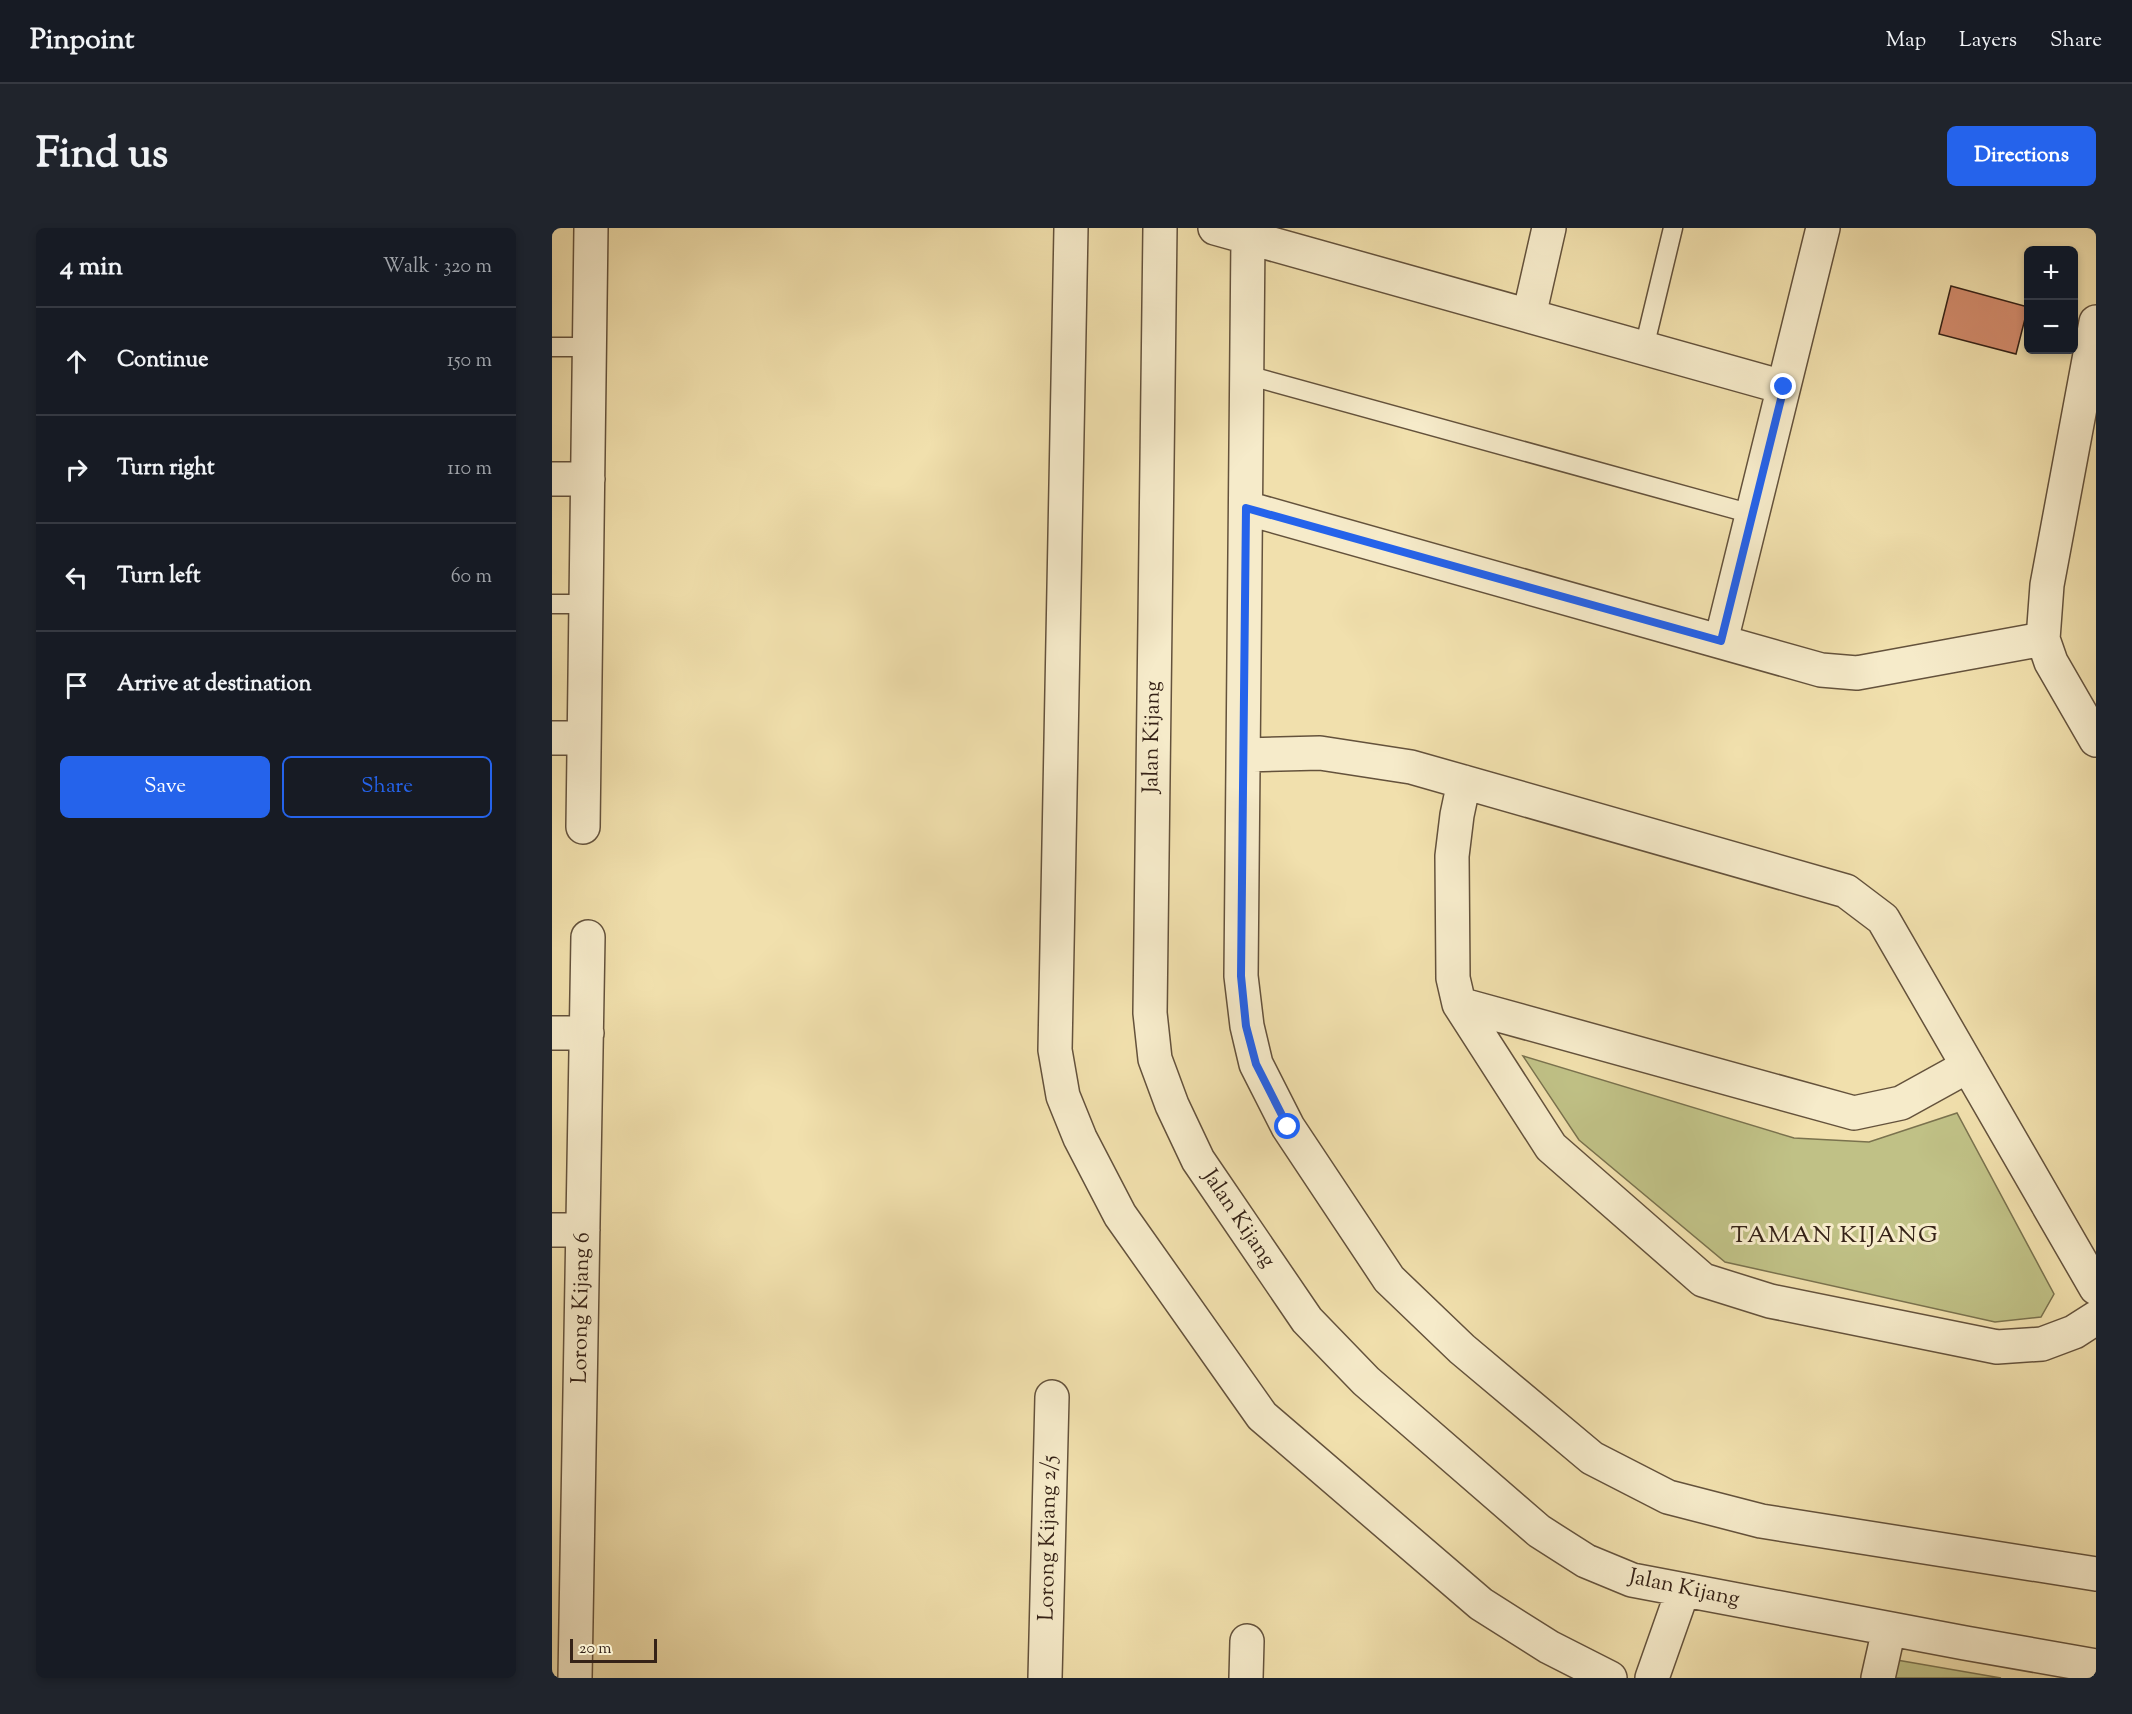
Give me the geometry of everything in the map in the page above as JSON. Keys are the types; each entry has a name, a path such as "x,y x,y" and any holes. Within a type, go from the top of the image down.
{"street":[{"path":"583,827 591,228"},
{"path":"1071,228 1055,1050 1063,1096 1080,1138 1120,1215 1262,1416 1481,1604 1549,1647 1610,1678"},
{"name":"Jalan Kijang","path":"1160,228 1150,1013 1155,1059 1172,1105 1198,1160 1307,1320 1366,1381 1539,1531 1586,1562 1632,1580 2096,1666"},
{"path":"1215,228 1784,387"},
{"path":"1529,316 1549,228"},
{"path":"1721,641 1823,228"},
{"path":"1248,237 1241,976 1246,1026 1256,1064 1288,1127 1389,1279 1462,1349 1592,1458 1668,1497 1761,1521 2096,1574"},
{"path":"2095,338 2048,585 2043,639 2051,662 2096,740"},
{"path":"552,479 588,479"},
{"path":"1246,508 1821,670 1857,673 2043,639"},
{"path":"552,738 584,738"},
{"path":"1244,755 1320,753 1410,767 1846,891 1883,919 2096,1288"},
{"path":"1464,782 1456,815 1452,856 1453,978 1459,1004 1551,1146 1703,1280 1770,1301 1997,1347 2043,1344 2074,1332 2096,1318"},
{"name":"Lorong Kijang 6","path":"575,1678 564,1638 568,1230 587,1033 588,937"},
{"path":"1459,1004 1854,1113 1901,1103 1968,1066"},
{"path":"552,1033 587,1033"},
{"name":"Lorong Kijang 2/5","path":"1045,1678 1052,1398"},
{"path":"1656,1677 1683,1590"},
{"path":"1878,1678 1889,1629"},
{"path":"1246,1678 1247,1641"}],"lane":[{"path":"1644,348 1673,228"},
{"path":"552,347 590,347"},
{"path":"1247,375 1752,514"},
{"path":"552,604 586,604"}],"green space":[{"path":"1523,1056 1794,1138 1869,1142 1957,1113 2054,1294 2041,1317 1995,1322 1725,1262 1579,1140"},
{"path":"1891,1659 2001,1678 1888,1678"}],"building":[{"path":"1951,286 2024,306 2024,323 2016,354 1939,334"}],"district":[{"name":"TAMAN KIJANG","path":"1835,1236"}],"route":[{"path":"1288,1127 1256,1064 1246,1026 1241,976 1246,508 1721,641 1784,387"}]}
